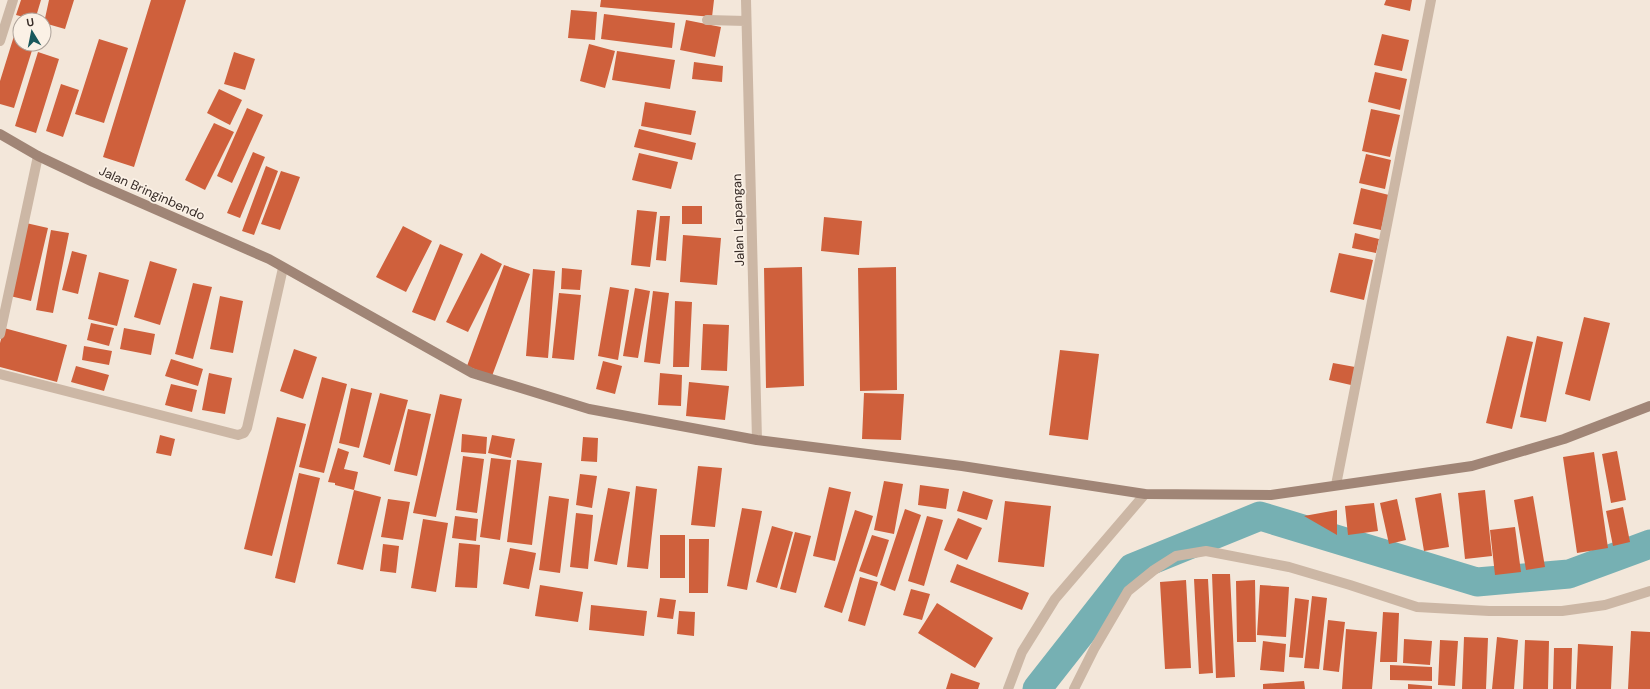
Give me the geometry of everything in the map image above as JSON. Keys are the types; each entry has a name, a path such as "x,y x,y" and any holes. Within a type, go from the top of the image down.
{"street":[{"path":"0,42 13,0"},
{"name":"Jalan Lapangan","path":"746,0 757,440"},
{"path":"1336,485 1432,0"},
{"path":"707,20 746,21"},
{"name":"Jalan Bringinbendo","path":"0,134 38,156 93,182 270,259 320,289 472,373 589,409 757,440 962,466 1145,494 1271,495 1472,466 1564,439 1650,406"},
{"path":"0,334 38,156"},
{"path":"0,374 238,435 244,434 247,428 283,268"},
{"path":"1008,689 1022,652 1054,599 1145,494"},
{"path":"1074,689 1094,649 1128,590 1154,570 1176,556 1206,551 1289,567 1417,607 1489,611 1562,612 1604,605 1650,591"}],"building":[{"path":"21,0 41,0 37,12 17,12"},
{"path":"49,0 74,0 65,29 52,25 52,12 46,12"},
{"path":"151,0 186,0 134,167 103,157"},
{"path":"601,0 714,0 712,17 600,7"},
{"path":"1386,0 1412,0 1410,11 1384,5"},
{"path":"571,10 597,12 595,40 568,38"},
{"path":"604,14 675,23 672,48 601,39"},
{"path":"686,20 721,27 715,57 680,50"},
{"path":"1382,34 1409,40 1402,71 1374,65"},
{"path":"99,39 128,48 104,123 75,114"},
{"path":"12,42 12,52 32,52 14,108 0,104 0,81"},
{"path":"589,44 615,51 605,88 580,81"},
{"path":"617,51 675,60 670,89 612,80"},
{"path":"38,52 59,59 36,133 15,126"},
{"path":"234,52 255,59 245,90 224,84"},
{"path":"694,62 723,66 722,82 692,79"},
{"path":"1375,72 1407,79 1400,110 1368,102"},
{"path":"61,84 79,90 63,137 46,131"},
{"path":"219,89 242,100 230,125 207,113"},
{"path":"645,102 696,111 691,135 641,126"},
{"path":"247,108 263,115 232,183 217,176"},
{"path":"1371,109 1400,115 1390,157 1362,151"},
{"path":"214,123 234,132 205,190 185,180"},
{"path":"639,129 696,143 692,160 634,147"},
{"path":"253,152 265,157 240,218 227,213"},
{"path":"639,153 678,162 671,189 632,180"},
{"path":"1366,154 1391,160 1385,189 1359,183"},
{"path":"266,166 278,171 254,235 242,231"},
{"path":"281,171 300,177 280,230 261,224"},
{"path":"1361,188 1389,195 1381,230 1353,224"},
{"path":"682,206 702,206 702,224 682,224"},
{"path":"637,210 657,212 650,267 631,265"},
{"path":"660,216 670,216 666,261 656,260"},
{"path":"824,217 862,221 859,255 821,251"},
{"path":"26,223 48,228 31,301 10,296"},
{"path":"403,226 432,241 406,292 376,277"},
{"path":"51,230 69,233 53,313 36,310"},
{"path":"1355,233 1379,239 1376,253 1352,248"},
{"path":"683,235 721,238 717,285 680,282"},
{"path":"440,244 463,254 435,321 412,312"},
{"path":"72,251 87,255 78,294 62,290"},
{"path":"481,253 502,264 468,332 446,322"},
{"path":"1339,253 1373,260 1364,300 1330,292"},
{"path":"150,261 177,269 160,325 134,317"},
{"path":"504,265 530,274 492,376 467,366"},
{"path":"802,267 804,386 766,388 764,268"},
{"path":"896,267 897,390 860,391 858,268"},
{"path":"562,268 582,270 580,290 561,289"},
{"path":"533,269 555,271 548,358 526,356"},
{"path":"99,272 129,280 117,326 88,319"},
{"path":"193,283 212,287 193,359 175,354"},
{"path":"610,287 629,290 618,360 598,356"},
{"path":"635,288 650,291 638,358 623,356"},
{"path":"653,291 669,293 660,364 644,362"},
{"path":"559,293 581,295 574,360 552,358"},
{"path":"220,296 243,301 233,353 210,349"},
{"path":"675,301 692,302 689,367 673,367"},
{"path":"1584,317 1610,323 1590,401 1565,394"},
{"path":"91,323 114,328 109,346 87,340"},
{"path":"703,324 729,325 727,371 701,370"},
{"path":"4,328 67,345 57,382 0,367 0,343"},
{"path":"124,328 155,334 151,355 120,349"},
{"path":"1507,336 1533,342 1512,429 1486,423"},
{"path":"1537,336 1563,342 1546,422 1520,417"},
{"path":"84,346 112,351 109,365 82,360"},
{"path":"294,349 317,357 303,399 280,391"},
{"path":"1060,350 1099,354 1088,440 1049,435"},
{"path":"171,359 203,369 198,386 165,376"},
{"path":"603,361 622,366 615,394 596,389"},
{"path":"1333,363 1355,367 1351,385 1329,380"},
{"path":"76,366 109,375 104,391 71,382"},
{"path":"209,373 232,378 225,414 202,410"},
{"path":"660,373 682,375 681,406 658,405"},
{"path":"322,377 347,384 324,473 299,467"},
{"path":"689,382 729,386 725,420 686,416"},
{"path":"171,384 197,390 192,412 165,405"},
{"path":"351,388 372,393 359,448 339,443"},
{"path":"380,393 408,400 390,465 363,457"},
{"path":"864,393 904,394 901,440 862,439"},
{"path":"440,394 462,399 436,517 413,513"},
{"path":"408,409 431,414 417,476 394,471"},
{"path":"277,417 306,424 272,556 244,549"},
{"path":"462,434 487,437 486,454 461,452"},
{"path":"160,435 175,439 171,456 156,453"},
{"path":"492,435 515,439 511,458 488,453"},
{"path":"583,437 598,438 597,462 581,461"},
{"path":"338,448 349,452 344,469 358,472 354,490 328,482"},
{"path":"1617,451 1626,500 1611,503 1602,454"},
{"path":"1594,452 1608,548 1577,553 1563,457"},
{"path":"463,456 484,459 477,513 456,510"},
{"path":"491,458 511,460 500,540 480,537"},
{"path":"517,460 542,463 532,545 507,542"},
{"path":"698,466 722,468 715,527 691,525"},
{"path":"299,473 320,478 295,583 275,578"},
{"path":"580,474 597,476 592,508 576,505"},
{"path":"884,481 903,484 894,534 874,530"},
{"path":"920,485 949,489 946,509 918,505"},
{"path":"636,486 657,489 648,569 627,567"},
{"path":"829,487 851,492 835,561 813,556"},
{"path":"608,488 630,492 617,565 594,561"},
{"path":"354,490 381,497 363,570 337,564"},
{"path":"1485,490 1492,556 1465,559 1458,493"},
{"path":"963,491 993,500 987,520 957,511"},
{"path":"1441,493 1449,547 1424,551 1415,498"},
{"path":"549,496 569,499 560,573 539,570"},
{"path":"1533,496 1545,567 1526,570 1514,500"},
{"path":"388,499 410,502 403,540 381,537"},
{"path":"1397,499 1406,540 1389,544 1380,503"},
{"path":"1005,501 1051,506 1044,567 998,562"},
{"path":"1374,503 1378,531 1348,535 1345,506"},
{"path":"1623,507 1630,542 1613,546 1606,511"},
{"path":"742,508 762,511 747,590 727,586"},
{"path":"905,509 921,515 895,591 880,585"},
{"path":"855,510 873,516 842,613 824,607"},
{"path":"1337,510 1337,535 1304,516"},
{"path":"576,513 593,515 588,569 570,567"},
{"path":"455,516 478,519 476,541 452,538"},
{"path":"927,516 943,520 924,586 908,581"},
{"path":"958,518 982,528 967,560 944,550"},
{"path":"423,519 448,523 436,592 411,588"},
{"path":"772,526 793,532 777,588 756,582"},
{"path":"1515,527 1521,572 1495,575 1490,530"},
{"path":"795,532 811,536 796,593 780,589"},
{"path":"660,535 685,535 685,578 660,578"},
{"path":"872,535 889,540 877,577 859,571"},
{"path":"689,539 709,539 708,593 689,593"},
{"path":"459,543 480,545 477,588 455,587"},
{"path":"383,544 399,546 396,573 380,571"},
{"path":"510,548 536,553 529,589 503,584"},
{"path":"957,564 1029,593 1022,610 950,582"},
{"path":"1212,574 1230,574 1235,677 1216,678"},
{"path":"860,577 878,582 865,626 848,621"},
{"path":"1194,579 1208,579 1213,673 1199,674"},
{"path":"1186,580 1191,668 1165,669 1160,582"},
{"path":"1255,580 1256,642 1237,642 1236,581"},
{"path":"540,585 583,592 578,622 535,616"},
{"path":"1260,585 1289,587 1286,637 1257,635"},
{"path":"911,589 930,594 922,620 903,615"},
{"path":"1312,596 1327,598 1319,669 1304,668"},
{"path":"660,598 676,600 673,619 657,617"},
{"path":"1295,598 1309,600 1303,658 1289,657"},
{"path":"937,603 993,638 975,668 918,633"},
{"path":"591,605 647,611 644,636 589,630"},
{"path":"679,611 695,612 694,636 677,634"},
{"path":"1383,612 1399,613 1397,662 1380,662"},
{"path":"1328,620 1345,622 1339,672 1323,670"},
{"path":"1346,629 1377,632 1372,689 1342,689"},
{"path":"1631,631 1650,632 1650,689 1628,689"},
{"path":"1464,637 1488,638 1486,689 1462,689"},
{"path":"1497,637 1518,640 1514,689 1492,689"},
{"path":"1404,639 1432,641 1430,665 1403,663"},
{"path":"1440,640 1458,641 1455,686 1438,685"},
{"path":"1525,640 1549,641 1548,689 1523,689"},
{"path":"1263,641 1286,644 1284,672 1260,670"},
{"path":"1578,644 1613,646 1611,689 1576,689"},
{"path":"1554,648 1572,648 1571,689 1553,689"},
{"path":"1390,665 1432,667 1432,681 1390,680"},
{"path":"951,673 980,683 978,689 946,689"},
{"path":"1304,681 1305,689 1263,689 1263,684"},
{"path":"1408,684 1432,686 1432,689 1408,689"}],"waterway":[{"path":"1037,689 1132,568 1260,516 1477,582 1569,574 1650,544"}]}
